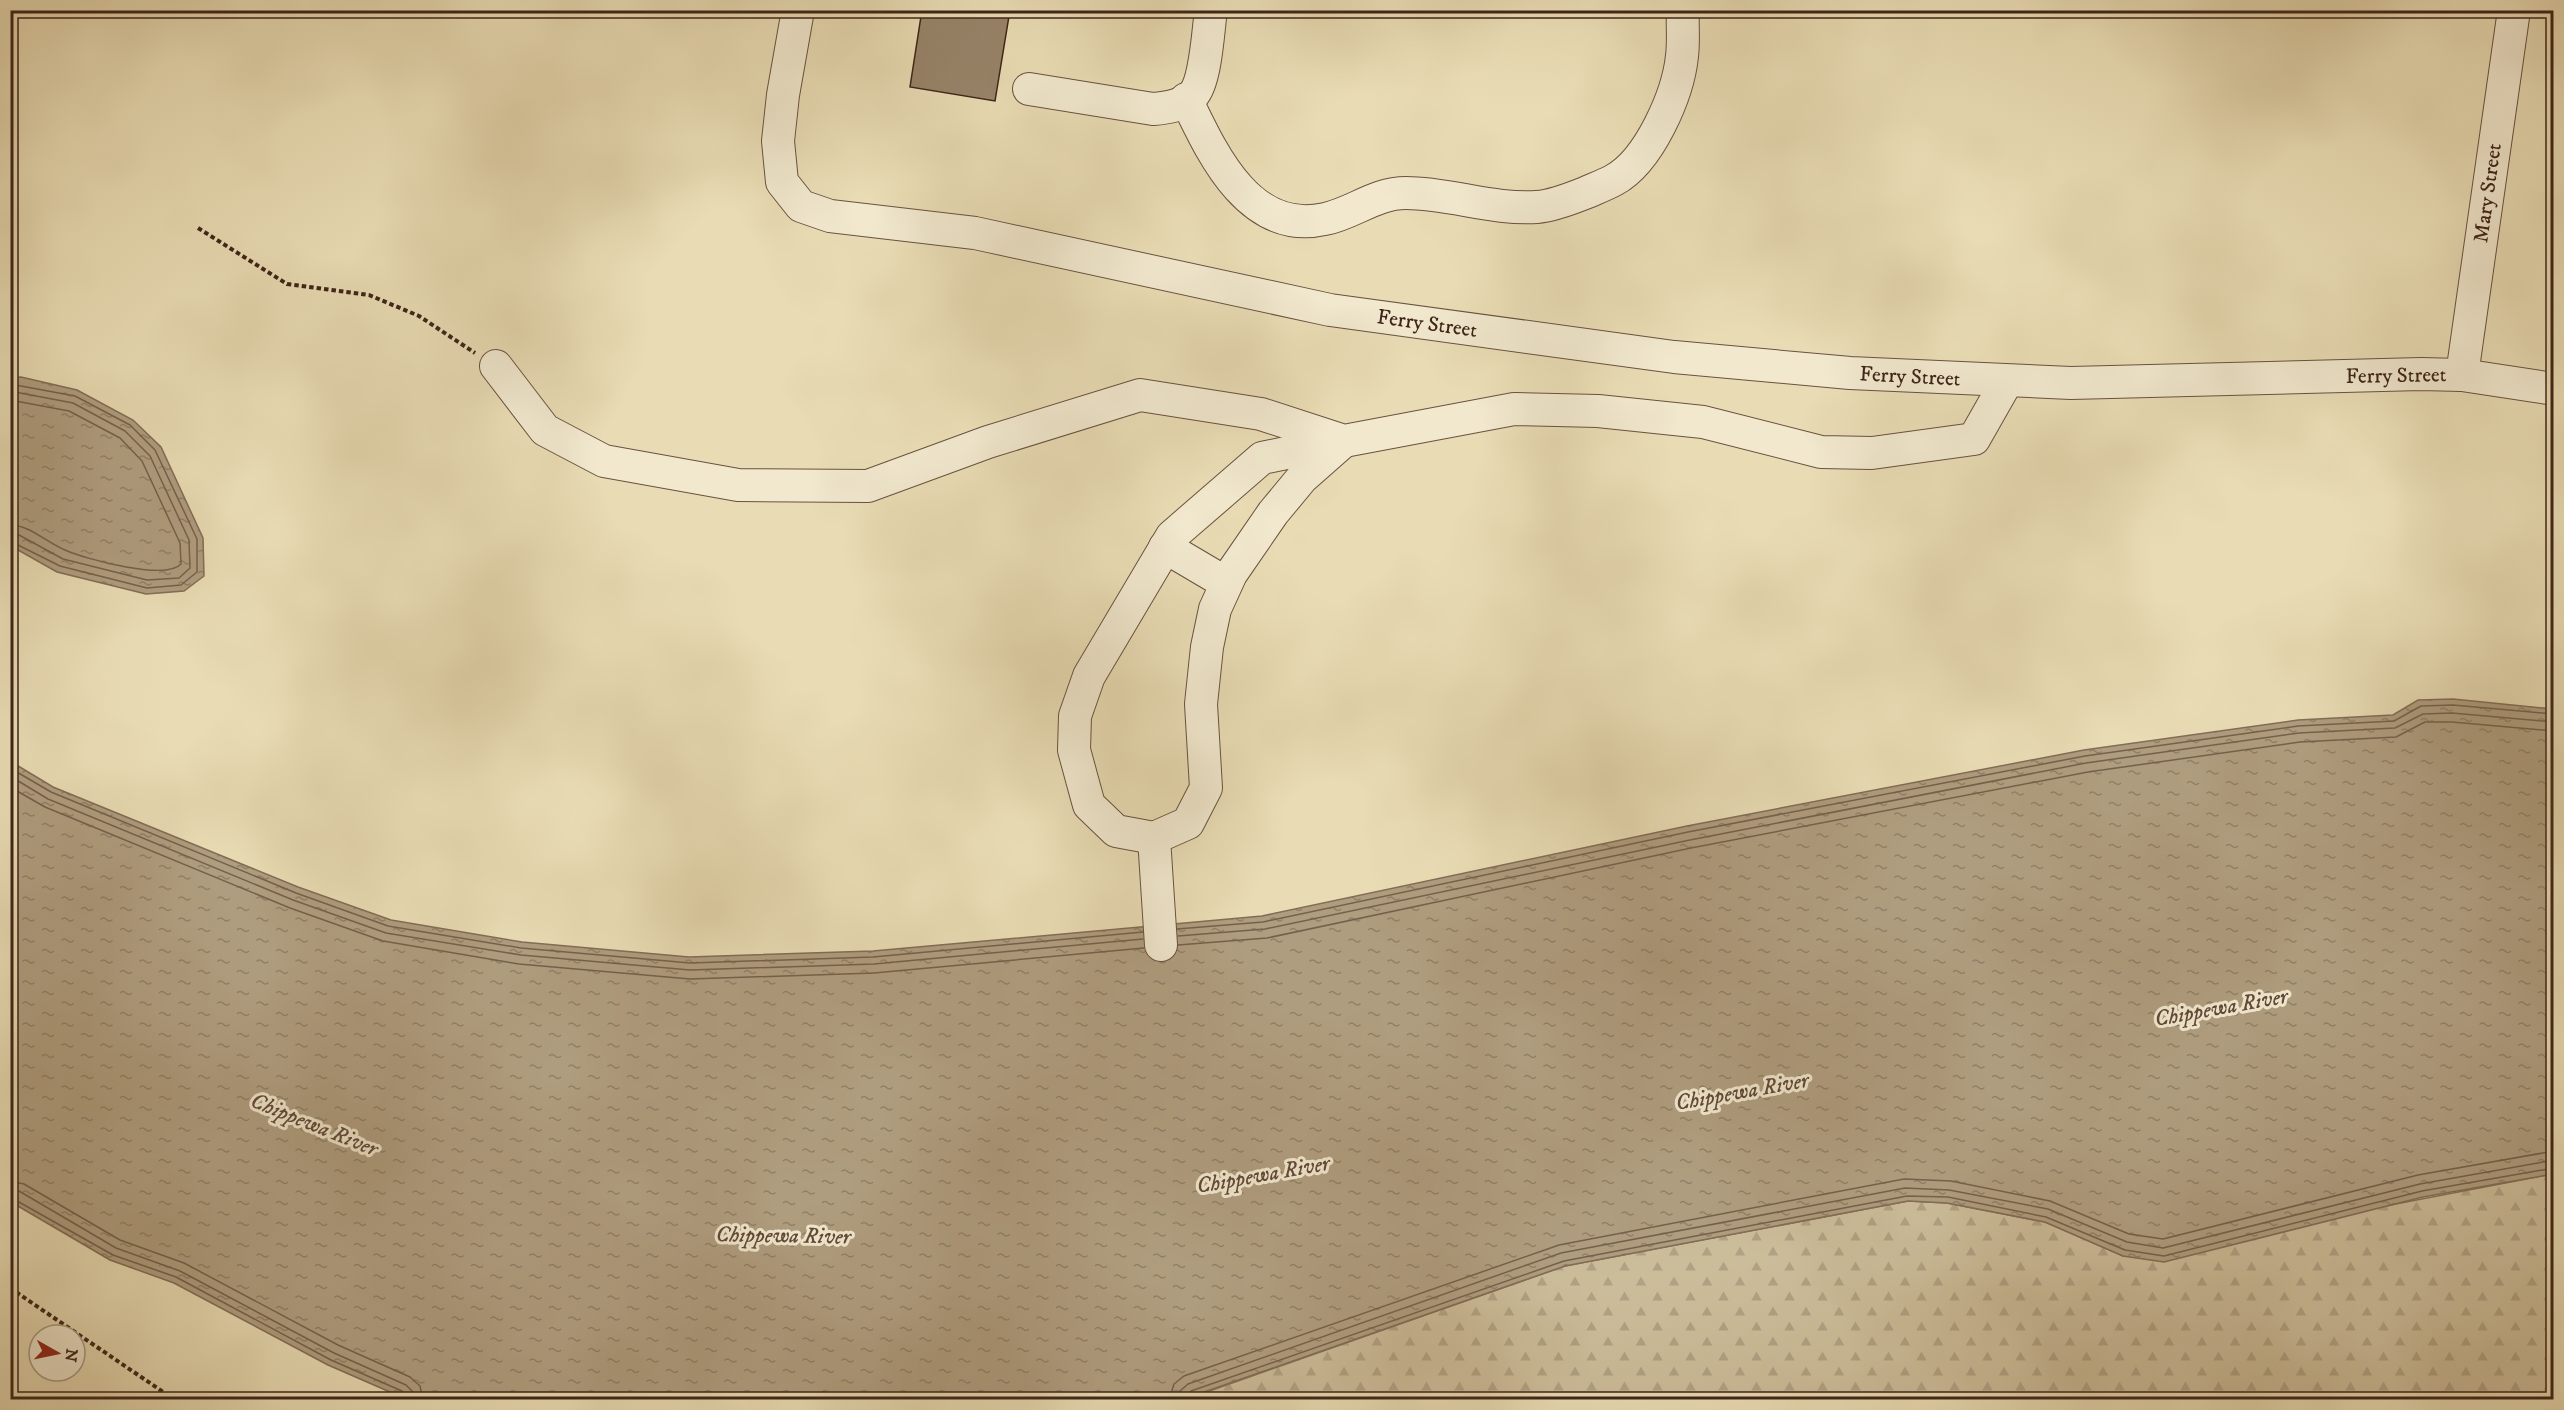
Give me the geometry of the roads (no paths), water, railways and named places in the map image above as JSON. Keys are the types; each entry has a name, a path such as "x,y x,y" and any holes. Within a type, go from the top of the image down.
{"street":[{"name":"Ferry Street","path":"798,10 783,94 778,141 782,182 801,206 830,216 975,233 1330,310 1552,342 1850,374 2071,383 2462,375 2553,389"},
{"path":"1029,89 1153,109 1172,107 1194,95 1201,76 1211,10"},
{"path":"1185,99 1216,161 1250,201 1275,214 1297,220 1324,220 1381,195 1407,192 1510,206 1539,207 1574,197 1616,180 1643,153 1673,98 1682,56 1683,10"},
{"name":"Mary Street","path":"2462,375 2514,10"},
{"path":"496,366 545,430 604,461 738,485 868,486 988,442 1140,395 1261,414 1344,441"},
{"path":"1344,441 1302,478 1273,513 1249,545 1226,584 1215,609 1203,693 1206,788 1188,823 1154,838 1116,831 1089,805 1074,750 1075,716 1089,676 1172,536 1262,458 1344,441 1514,409 1598,411 1703,422 1821,452 1872,453 1974,439 2007,381"},
{"path":"1166,548 1226,584"},
{"path":"1154,838 1161,945"}],"water":[{"path":"21,377 77,390 133,420 161,447 203,538 204,576 184,591 146,594 57,572 11,546 11,378"},
{"name":"Chippewa River","path":"2453,699 2553,709 2553,1174 2423,1197 2164,1262 2123,1256 2045,1222 1947,1203 1908,1201 1565,1266 1184,1399 406,1399 328,1365 174,1283 110,1260 11,1202 10,761 53,787 298,887 391,920 522,942 689,957 873,951 1262,916 1687,826 2084,750 2298,720 2393,715 2418,700"}]}
